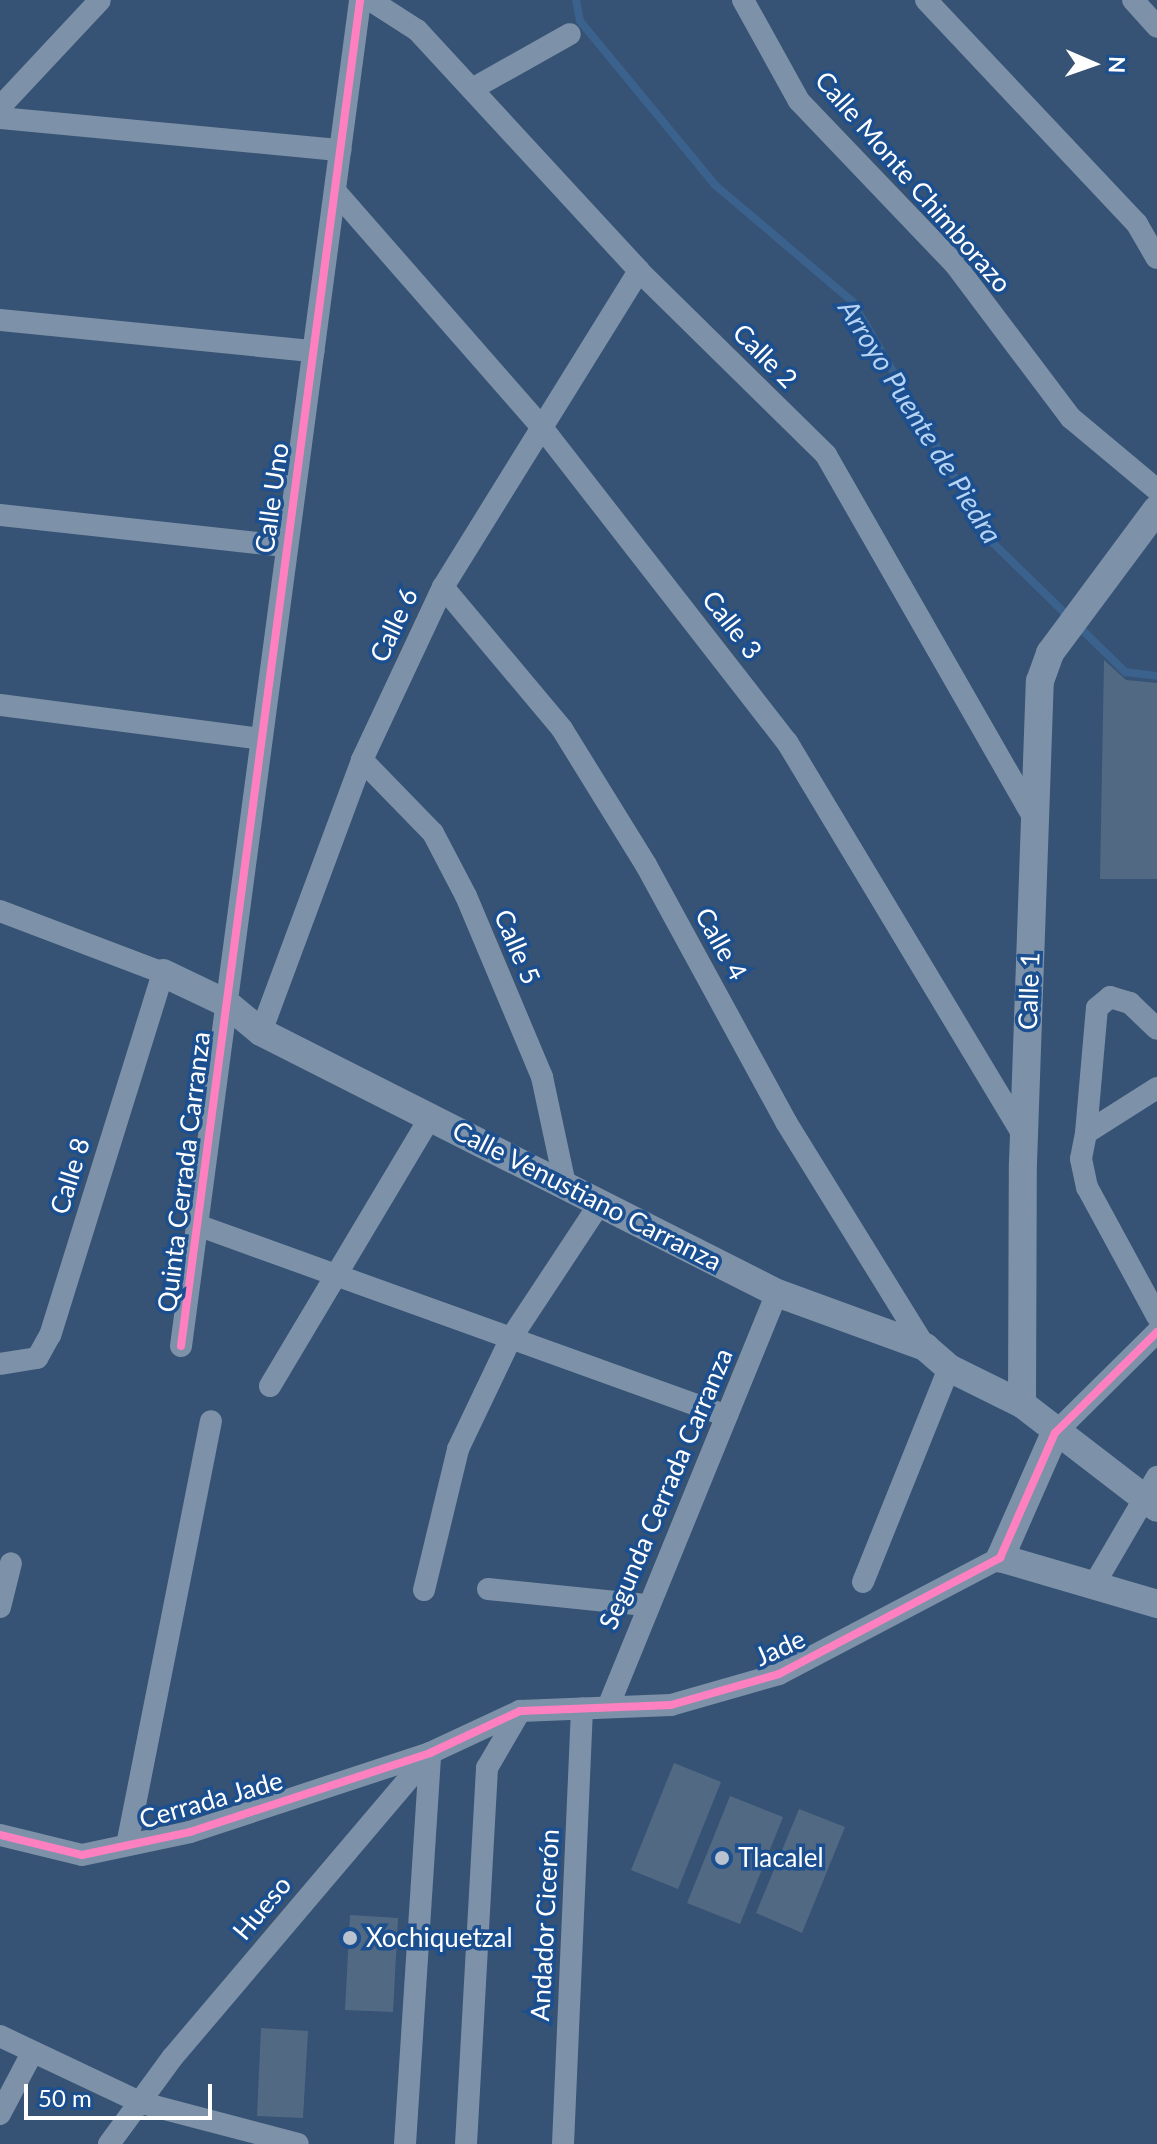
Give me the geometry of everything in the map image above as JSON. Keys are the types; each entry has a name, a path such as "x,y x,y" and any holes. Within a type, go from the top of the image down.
{"street":[{"path":"0,107 100,0"},
{"name":"Calle Uno","path":"226,1003 360,0"},
{"name":"Calle 2","path":"370,0 417,30 639,271 826,455 1035,820"},
{"name":"Calle Monte Chimborazo","path":"743,0 799,101 954,263 1071,418 1157,490"},
{"path":"926,0 1137,224 1157,258"},
{"path":"1133,0 1157,27"},
{"path":"472,89 570,34"},
{"path":"0,118 340,150"},
{"name":"Calle 3","path":"335,191 540,425 787,742 1024,1137"},
{"name":"Calle 6","path":"261,1032 362,760 443,587 540,425 639,271"},
{"path":"0,320 313,351"},
{"name":"Calle 1","path":"1022,1404 1024,1137 1040,681 1050,653 1157,509"},
{"path":"0,515 285,546"},
{"name":"Calle 4","path":"443,587 562,729 646,865 786,1122 925,1347"},
{"path":"0,705 261,739"},
{"name":"Calle 5","path":"362,760 433,833 466,896 542,1077 565,1184"},
{"name":"Calle Venustiano Carranza","path":"0,911 163,973 226,1003 261,1032 777,1293 925,1347 949,1368 1022,1404 1055,1433 1153,1494"},
{"name":"Calle 8","path":"0,1364 37,1358 50,1335 163,973"},
{"path":"1157,1029 1130,1003 1110,997 1097,1008 1081,1159 1087,1187 1157,1316"},
{"name":"Quinta Cerrada Carranza","path":"181,1346 226,1003"},
{"path":"1086,1133 1157,1088"},
{"path":"270,1386 431,1116"},
{"path":"424,1590 458,1449 511,1338 600,1203"},
{"path":"197,1225 727,1416"},
{"name":"Segunda Cerrada Carranza","path":"608,1707 645,1605 777,1293"},
{"path":"1157,1332 1055,1433 1000,1558 1095,1583 1157,1604"},
{"path":"863,1582 949,1368"},
{"path":"127,1845 211,1421"},
{"path":"1095,1583 1153,1494"},
{"name":"Jade","path":"430,1753 520,1711 671,1705 779,1674 1000,1558"},
{"path":"0,1607 11,1563"},
{"path":"488,1589 645,1605"},
{"name":"Andador Cicerón","path":"563,2144 582,1708"},
{"path":"466,2144 487,1768 520,1711"},
{"path":"405,2144 430,1753"},
{"name":"Cerrada Jade","path":"0,1835 82,1855 190,1832 430,1753"},
{"name":"Hueso","path":"109,2144 172,2058 430,1753"},
{"path":"0,2036 142,2103 298,2144"},
{"path":"0,2114 32,2053"}],"building":[{"path":"1104,660 1126,680 1157,683 1157,879 1100,879"},
{"path":"674,1763 721,1782 678,1889 631,1870"},
{"path":"730,1796 783,1817 740,1924 687,1903"},
{"path":"799,1809 845,1827 802,1933 756,1913"},
{"path":"350,1915 398,1918 393,2012 345,2010"},
{"path":"261,2028 308,2031 303,2118 257,2116"}],"waterway":[{"name":"Arroyo Puente de Piedra","path":"576,0 580,21 715,185 852,301 993,543 1125,672 1157,676"}],"cycle path":[{"path":"181,1346 360,0"},
{"path":"0,1835 82,1855 190,1832 430,1753 520,1711 671,1705 779,1674 1000,1558 1055,1433 1157,1332"}],"place":[{"name":"Tlacalel","path":"722,1858"},
{"name":"Xochiquetzal","path":"350,1938"}]}
